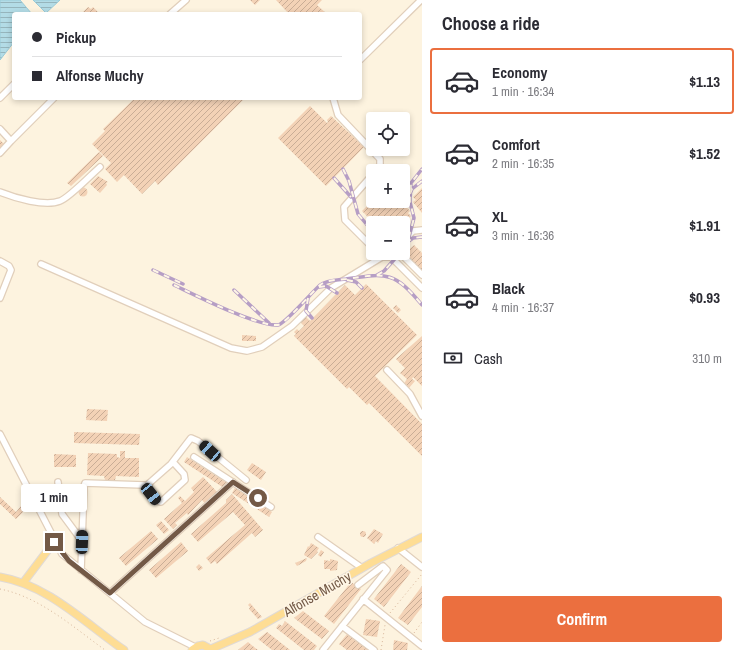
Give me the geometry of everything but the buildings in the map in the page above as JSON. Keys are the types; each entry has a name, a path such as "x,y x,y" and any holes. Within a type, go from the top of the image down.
{"main road":[{"name":"Alfonse Muchy","path":"194,649 204,645 212,649 250,632 398,548 422,537"},
{"path":"22,583 54,542"},
{"path":"0,577 22,583 49,596 124,650"}],"street":[{"path":"172,12 186,0"},
{"path":"362,58 421,0"},
{"path":"0,98 12,86"},
{"path":"0,153 11,140 52,100"},
{"path":"334,100 338,115 380,159 380,164"},
{"path":"0,129 11,140"},
{"path":"0,192 13,197 48,203 62,201 100,167"},
{"path":"366,182 344,207 345,220 366,241"},
{"path":"410,235 414,231 422,230"},
{"path":"41,264 231,348 247,351 262,346 292,326 331,288 373,260"},
{"path":"397,260 422,288"},
{"path":"407,260 422,275"},
{"path":"0,261 9,266 11,270 0,298"},
{"path":"387,370 410,394 422,416"},
{"name":"Alfonse Muchy","path":"0,434 54,542 62,554 145,622 194,649"},
{"path":"81,570 85,483 146,486 173,462 188,439 194,438 246,480"},
{"path":"194,457 271,507"},
{"path":"146,486 157,501 161,502 184,482 184,474 173,462"},
{"path":"58,482 62,514 82,542"},
{"path":"110,593 233,482"},
{"path":"318,537 362,568"},
{"path":"398,548 422,568"},
{"path":"323,650 387,570 383,566 358,585"},
{"path":"363,599 422,646"},
{"path":"342,626 374,650"}],"path":[{"path":"381,650 386,618 422,574"},
{"path":"0,589 22,595 38,604 105,650"},
{"path":"411,637 422,622"},
{"path":"207,640 219,638"}],"water":[{"path":"0,0 20,0 30,12 12,12 12,45 0,60"},
{"path":"33,0 60,0 47,12 45,12"}],"railway":[{"path":"343,169 349,181 358,214 366,224"},
{"path":"410,233 414,218 410,202 411,183 422,169"},
{"path":"334,178 351,197"},
{"path":"410,194 412,189 422,181"},
{"path":"410,240 413,238 422,237"},
{"path":"377,275 384,271 394,260"},
{"path":"153,270 183,284"},
{"path":"174,285 226,310 256,321 278,325 292,314 320,285 325,282 335,280 371,276 389,277 404,286 422,305"},
{"path":"347,280 356,282 362,288"},
{"path":"319,287 326,286 337,293"},
{"path":"234,290 269,323"},
{"path":"308,298 306,311 312,318"}],"route":[{"path":"54,542 69,561 110,593 233,482 258,498"}]}
